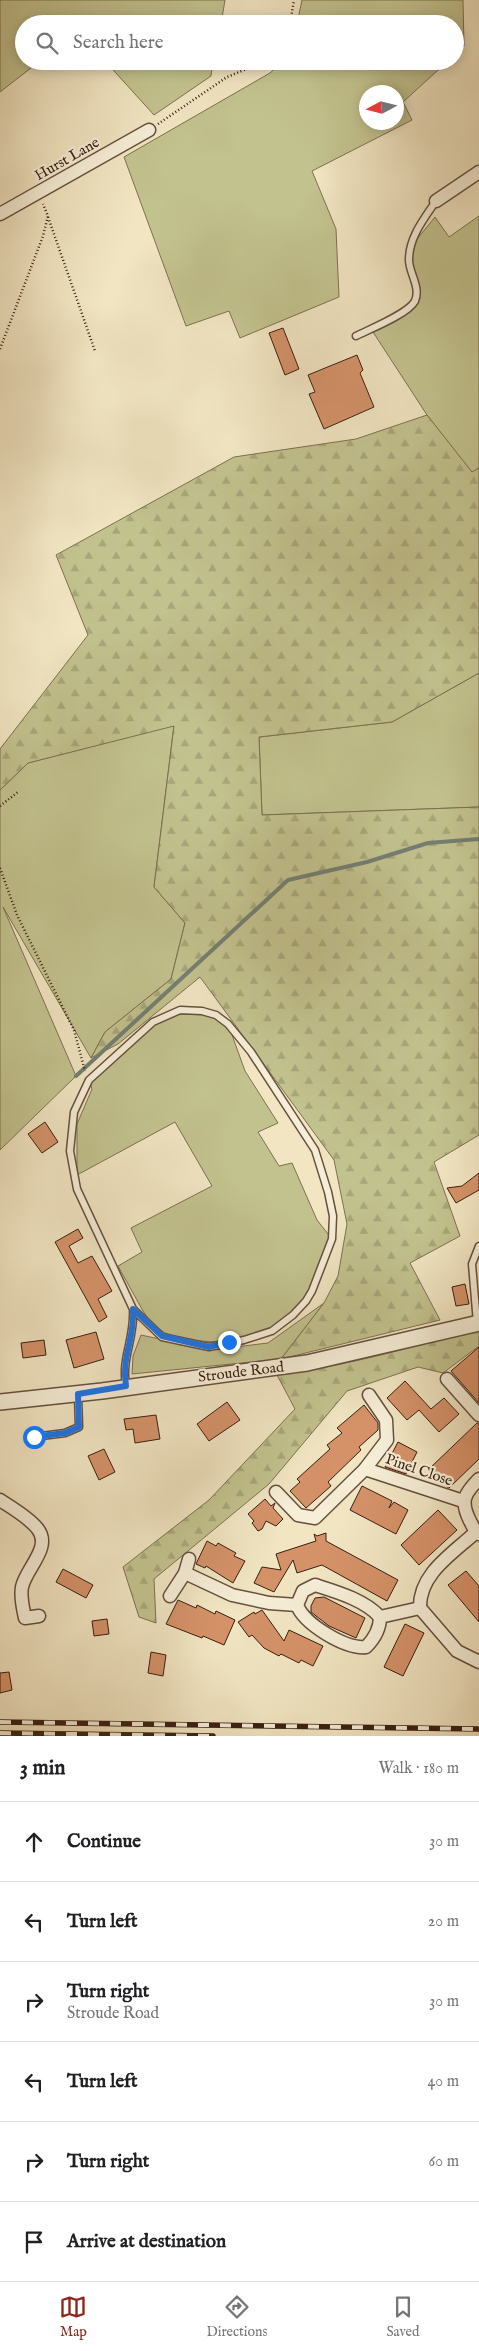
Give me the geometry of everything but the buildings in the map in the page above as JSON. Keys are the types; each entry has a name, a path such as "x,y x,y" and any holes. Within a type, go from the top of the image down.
{"street":[{"name":"Hurst Lane","path":"0,214 149,130"},
{"path":"436,201 479,172"},
{"name":"Stroude Road","path":"0,1402 78,1394 307,1363 478,1324"},
{"path":"447,1379 479,1415"},
{"name":"Pinel Close","path":"276,1492 298,1514 315,1518 365,1469 387,1440 386,1420 369,1395"},
{"name":"Pinel Close","path":"365,1469 463,1501"},
{"path":"479,1479 463,1501 477,1533 426,1579 420,1595 420,1608 457,1651 479,1662"},
{"path":"0,1500 30,1522 41,1535 42,1543 40,1550 24,1578 22,1589 25,1618 39,1616"},
{"path":"170,1596 184,1573 189,1559"},
{"path":"184,1573 232,1595 269,1603 298,1605"},
{"path":"315,1585 358,1602 374,1610 380,1617 380,1623 375,1636 366,1647 360,1647 340,1641 318,1628 303,1617 298,1605 303,1591 315,1585"},
{"path":"380,1617 420,1608"}],"lane":[{"path":"356,336 404,311 414,302 417,294 409,262 410,249 417,231 436,201"},
{"path":"126,1386 123,1370 134,1326 133,1309 77,1189 70,1151 74,1112 89,1080 153,1022 180,1010 202,1011 216,1015 228,1024 251,1052 314,1150 330,1200 333,1216 332,1239 312,1291 306,1301 293,1316 272,1331 244,1340 209,1347 162,1336 133,1309"},
{"path":"478,1324 472,1264 479,1246"},
{"path":"34,1437 65,1433 79,1427 78,1394"}],"path":[{"path":"292,15 294,0"},
{"path":"149,130 227,77 244,70"},
{"path":"38,194 48,216 96,351"},
{"path":"0,349 35,261 48,216"},
{"path":"0,806 18,792"},
{"path":"0,868 17,915 74,1030 86,1074"}],"green space":[{"path":"0,0 225,0 222,15 15,15 15,70 28,70 0,92"},
{"path":"302,0 463,0 463,15 299,15"},
{"path":"113,70 212,70 211,76 154,115"},
{"path":"273,70 438,70 404,101 404,85 359,85 359,130 392,130 312,171 336,229 339,297 240,338 229,311 186,326 124,157"},
{"path":"404,104 412,120 404,124"},
{"path":"479,216 479,468 472,473 427,415 373,332 414,302 409,249 435,217 449,237"},
{"path":"427,415 472,472 479,468 479,673 392,722 259,737 262,815 479,807 479,1135 434,1162 460,1236 410,1263 440,1320 281,1359 324,1303 338,1276 347,1224 334,1160 200,977 118,1044 91,1058 105,1032 171,979 185,923 154,887 174,726 28,763 0,790 0,749 88,635 56,555 234,457 356,439"},
{"path":"479,673 479,807 262,815 259,737 392,722"},
{"path":"174,725 154,887 185,923 171,979 105,1032 91,1058 3,907 76,1076 0,1150 0,790 28,763"},
{"path":"170,1014 216,1015 228,1024 245,1071 278,1123 258,1132 279,1166 292,1163 317,1220 332,1239 305,1299 285,1322 229,1343 187,1340 165,1333 152,1324 118,1266 142,1252 131,1228 212,1186 175,1122 77,1175 77,1124 92,1089 89,1080 153,1022"},
{"path":"324,1303 281,1359 132,1374 133,1356 141,1335 211,1350 268,1343"},
{"path":"479,1329 479,1346 443,1373 418,1367 347,1391 269,1484 154,1579 156,1623 139,1617 123,1567 209,1500 295,1409 277,1375 354,1361"}],"waterway":[{"path":"76,1076 288,880 367,862 428,843 479,839"}],"railway":[{"path":"0,1722 479,1729"},
{"path":"0,1733 213,1736"}],"route":[{"path":"34,1437 65,1433 79,1427 78,1394 126,1386 123,1370 134,1326 133,1309 162,1336 209,1347 229,1342"}]}
